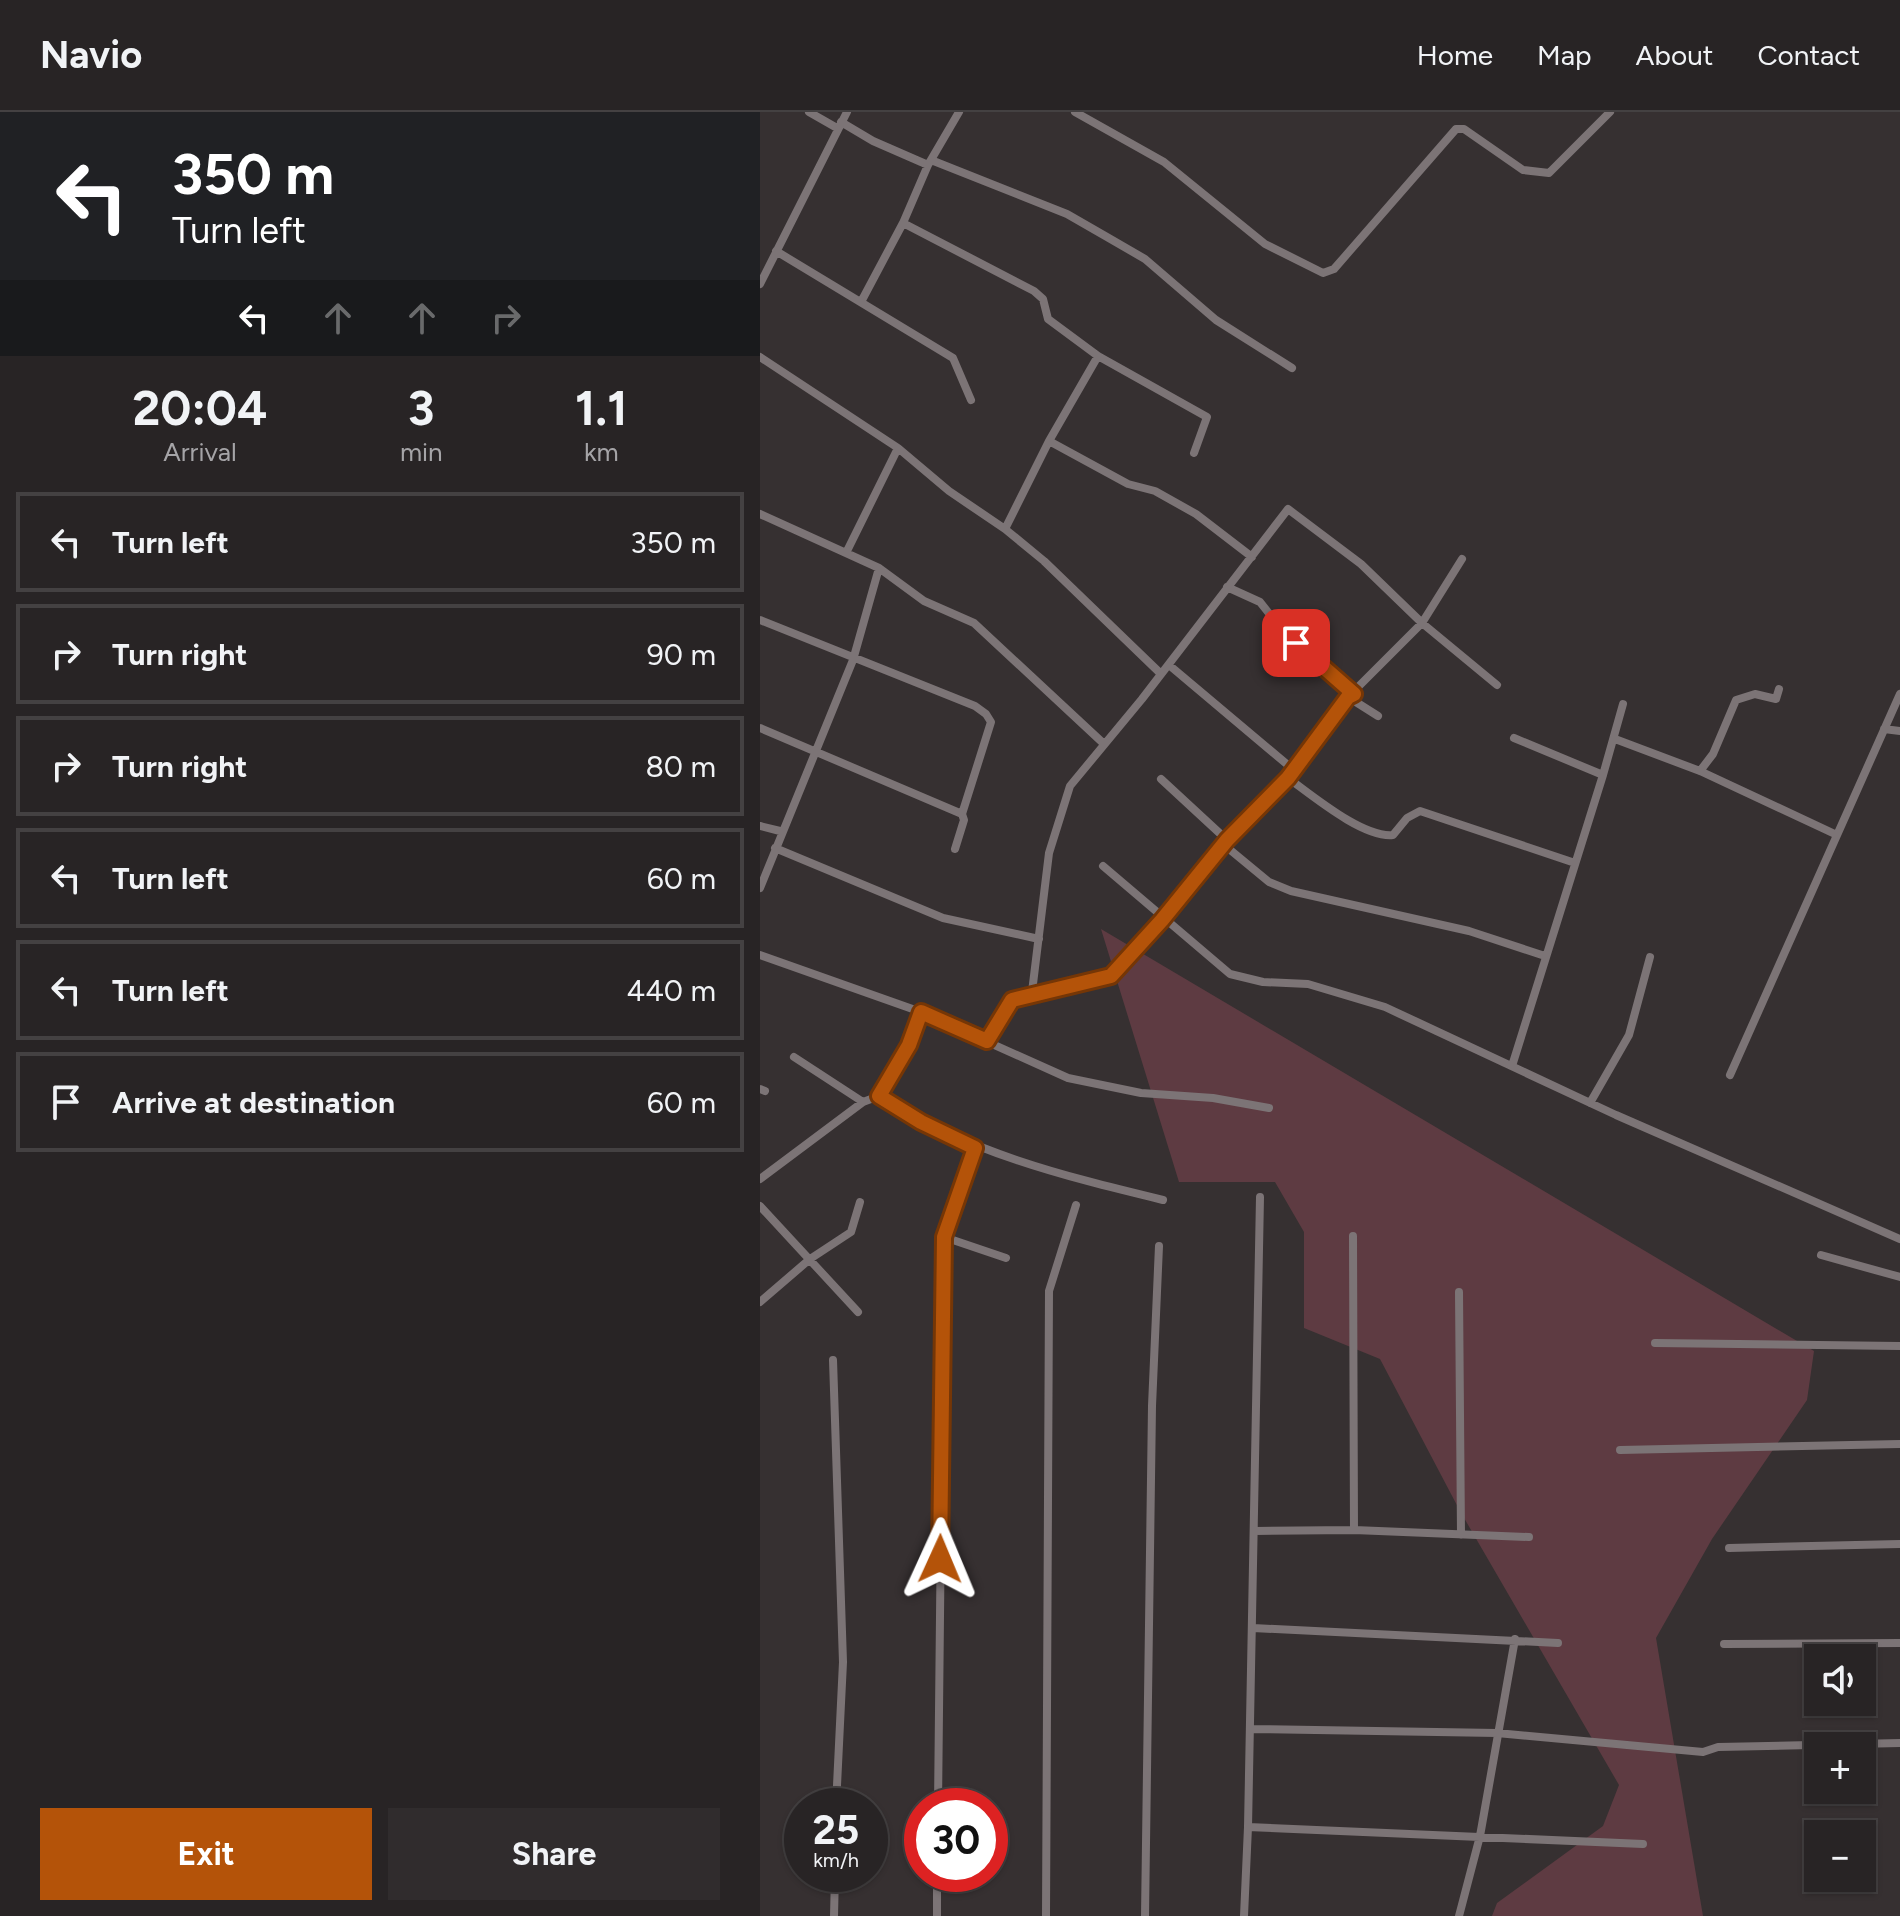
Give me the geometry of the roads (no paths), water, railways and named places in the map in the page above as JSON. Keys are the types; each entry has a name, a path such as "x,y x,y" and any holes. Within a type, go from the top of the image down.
{"street":[{"path":"809,112 873,141 1067,214 1145,259 1216,320 1292,368"},
{"path":"760,284 847,112"},
{"path":"861,302 903,223 930,162 959,112"},
{"path":"1075,112 1164,162 1265,244 1323,273 1334,269 1456,129 1464,129 1523,170 1549,173 1610,112"},
{"path":"903,223 1034,291 1043,299 1048,319 1098,356 1207,417 1194,453"},
{"path":"776,251 953,358 971,400"},
{"path":"1005,529 1049,441 1098,356"},
{"path":"760,357 898,448 949,491 1005,529 1044,561 1159,672"},
{"path":"1049,441 1128,484 1155,491 1196,514 1252,557"},
{"path":"847,551 898,448"},
{"path":"1032,992 1049,853 1070,786 1142,699 1159,672 1169,665 1288,509 1361,564 1422,623 1497,685"},
{"path":"760,514 847,551 879,568 924,601 974,623 1103,743"},
{"path":"987,1041 1007,1004 1032,992 1105,979 1162,920 1225,842 1292,775 1351,695 1422,623 1462,559"},
{"path":"760,888 813,750 853,660 879,568"},
{"path":"1227,587 1260,602 1287,636 1378,716"},
{"path":"760,620 853,660 975,706 986,714 991,722 962,814 964,820 955,849"},
{"path":"1169,665 1342,816 1385,836 1393,835 1407,818 1420,811 1575,863"},
{"path":"1700,771 1713,754 1736,700 1755,694 1776,699 1779,689"},
{"path":"1730,1075 1900,694"},
{"path":"1512,1066 1615,739 1623,704"},
{"path":"760,728 962,814"},
{"path":"1884,729 1900,731"},
{"path":"1514,738 1603,775"},
{"path":"1615,739 1700,771 1837,835"},
{"path":"1161,779 1269,882 1291,891 1469,931 1545,956"},
{"path":"760,826 780,831"},
{"path":"775,848 943,918 1039,939"},
{"path":"1103,866 1162,920 1230,974 1263,982 1308,984 1385,1007 1590,1103 1900,1239"},
{"path":"760,955 921,1012 1068,1078 1141,1093 1213,1098 1269,1108"},
{"path":"1590,1103 1629,1035 1650,957"},
{"path":"760,1179 863,1102 879,1096 909,1045 921,1012"},
{"path":"794,1057 863,1102"},
{"path":"879,1096 921,1122 975,1148 1163,1200"},
{"path":"938,1788 944,1237 975,1148"},
{"path":"1244,1916 1253,1628 1260,1197"},
{"path":"760,1302 810,1259 851,1232 860,1202"},
{"path":"1046,1916 1049,1291 1076,1205"},
{"path":"760,1206 858,1312"},
{"path":"1353,1236 1354,1530"},
{"path":"944,1237 1006,1258"},
{"path":"1145,1916 1152,1406 1159,1246"},
{"path":"1821,1255 1900,1277"},
{"path":"1459,1292 1461,1535"},
{"path":"1655,1343 1900,1346"},
{"path":"833,1360 843,1662 837,1788"},
{"path":"1620,1450 1900,1444"},
{"path":"1255,1531 1354,1530 1529,1537"},
{"path":"1729,1548 1900,1544"},
{"path":"1253,1628 1558,1643"},
{"path":"1459,1916 1480,1836 1515,1639"},
{"path":"1724,1644 1900,1643"},
{"path":"1250,1729 1497,1733 1703,1752 1718,1747 1900,1743"},
{"path":"1248,1827 1643,1844"},
{"path":"834,1916 835,1892"},
{"path":"937,1892 937,1916"}]}
